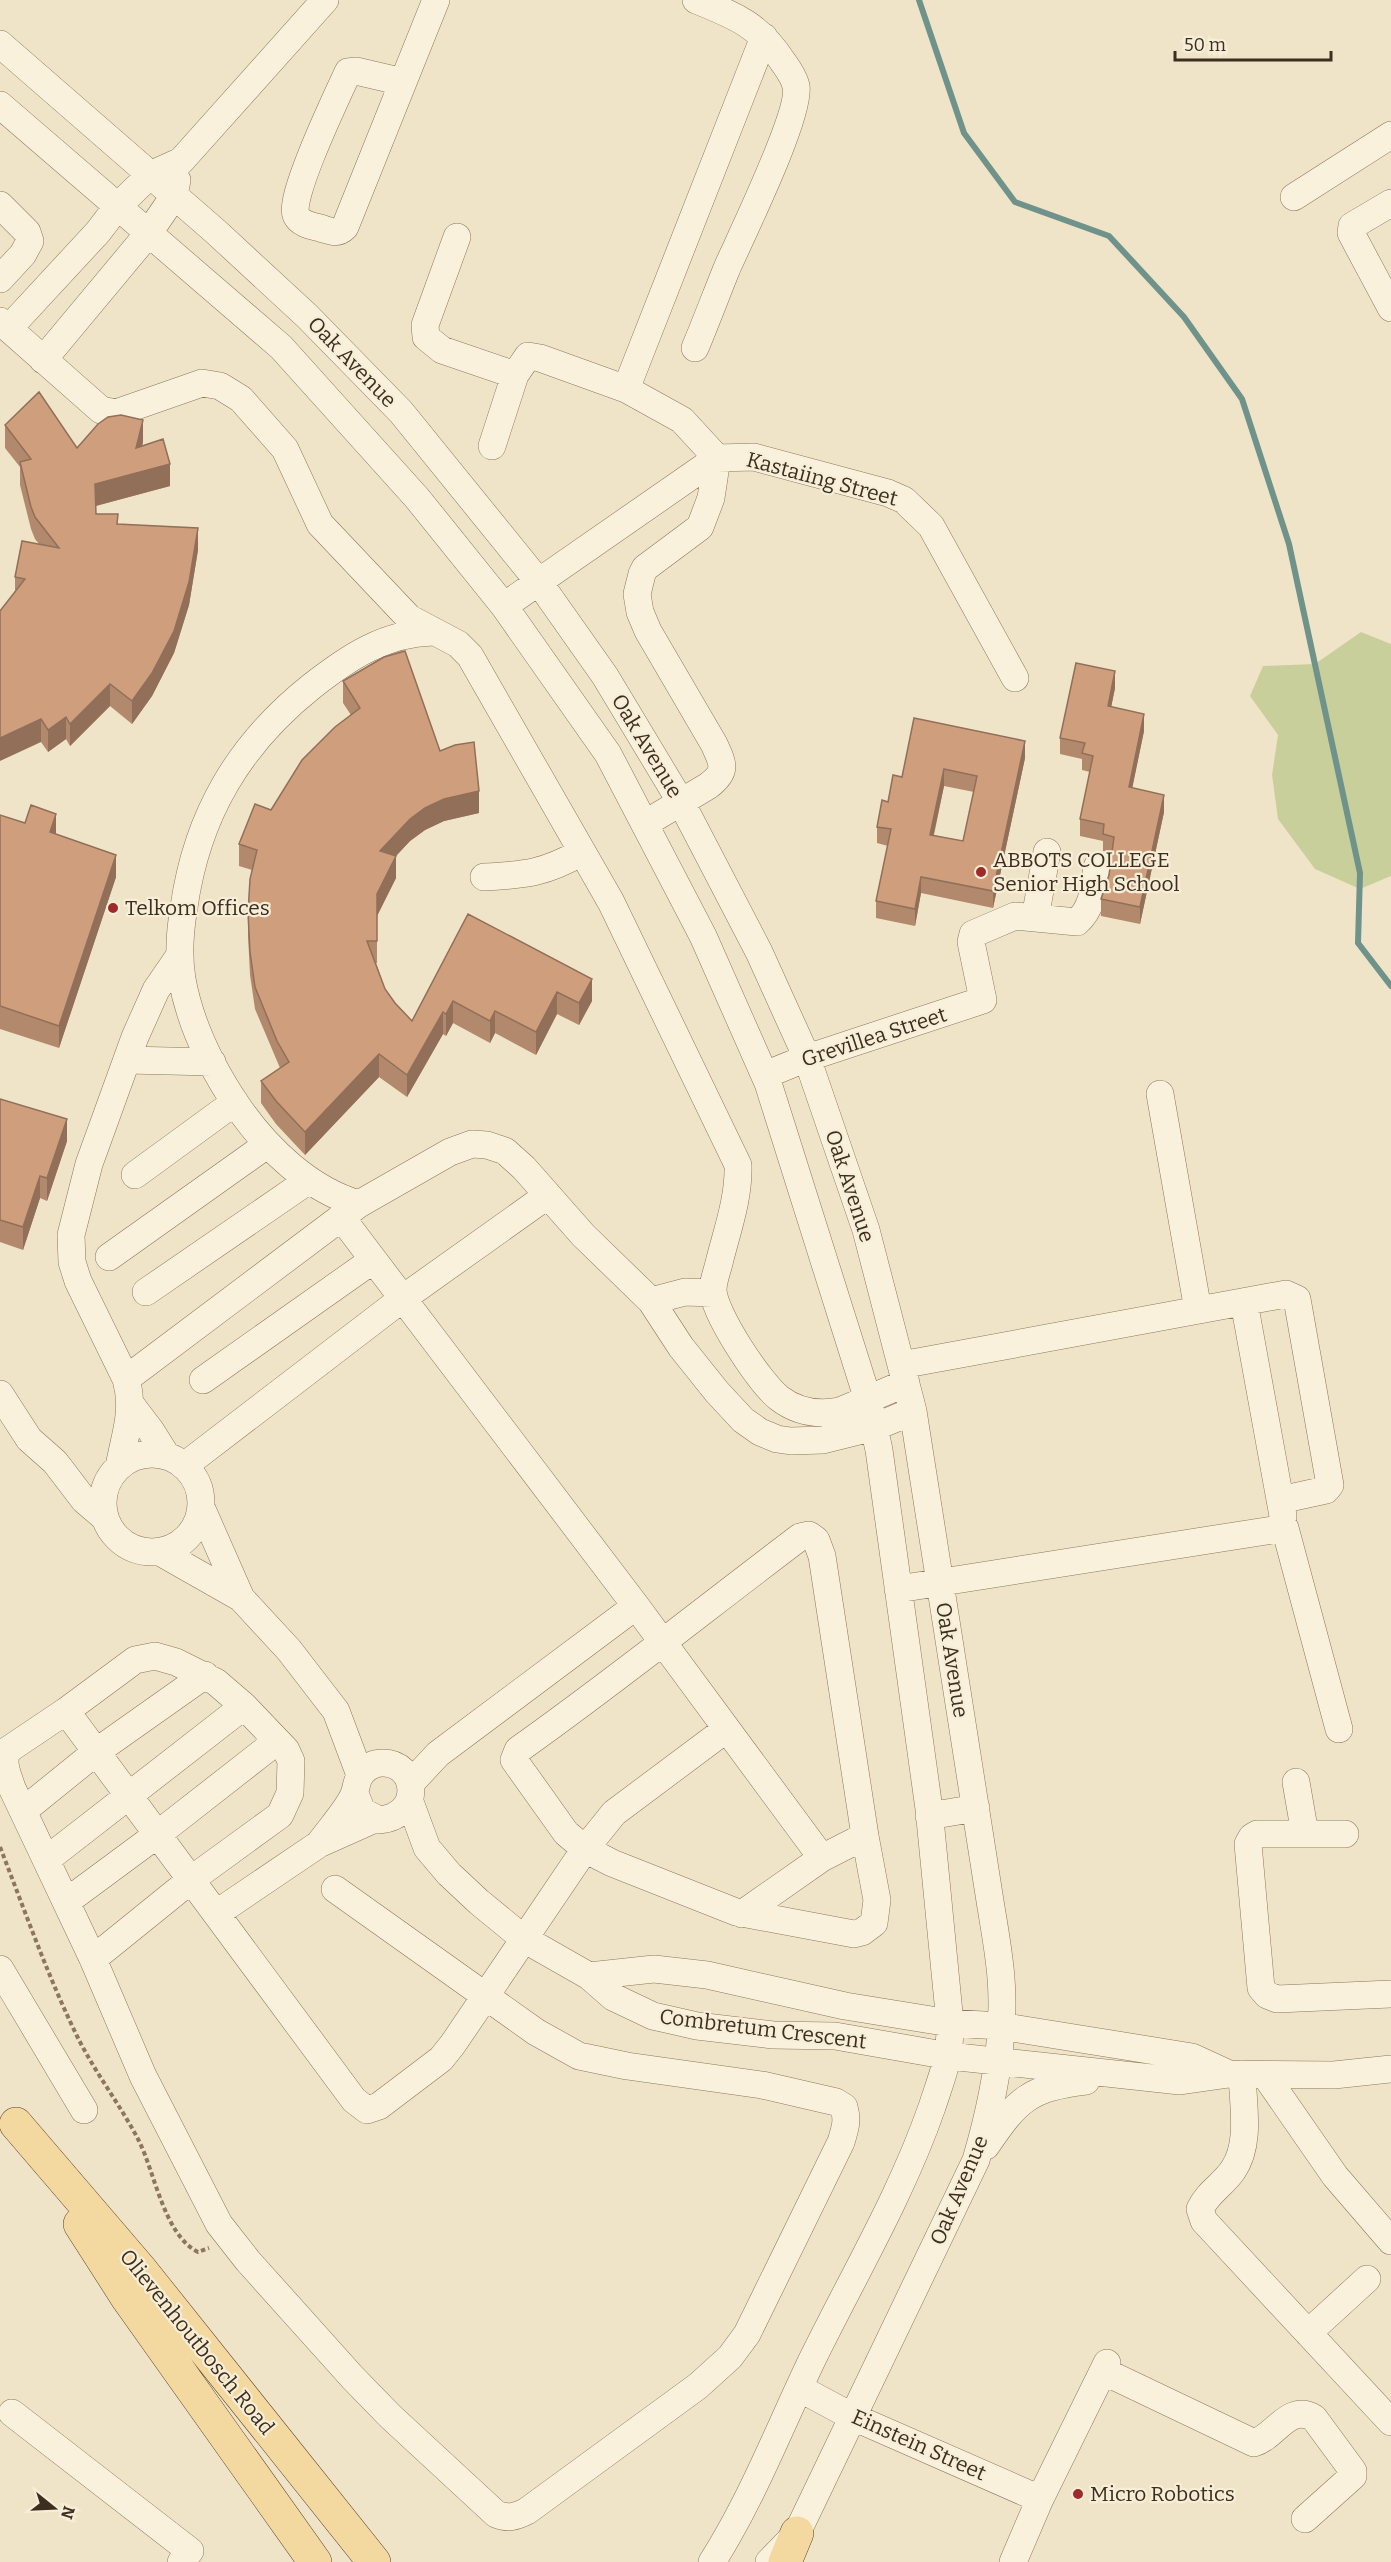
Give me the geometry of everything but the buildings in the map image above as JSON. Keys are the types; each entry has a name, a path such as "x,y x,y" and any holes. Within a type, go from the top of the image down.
{"main road":[{"name":"Olievenhoutbosch Road","path":"8,2114 128,2299 315,2562"},
{"name":"Olievenhoutbosch Road","path":"8,2114 141,2270 374,2562"}],"street":[{"path":"324,0 181,161 150,175 117,207 98,232 5,324 94,405 111,413 202,383 220,386 241,399 285,449 320,524 398,609 417,624 458,644 476,666 611,902 738,1165 736,1196 713,1293 718,1310 730,1331 779,1398 804,1411 829,1413 868,1400 903,1374 1198,1310 1286,1294 1297,1299 1330,1485 1326,1491 1280,1500"},
{"path":"403,81 356,71 348,72 309,160 299,190 295,213 298,219 334,233 345,227 436,0"},
{"path":"695,348 778,150 795,100 796,87 791,74 764,37 746,22 696,0"},
{"path":"626,389 764,37"},
{"name":"Oak Avenue","path":"0,44 307,316 401,412 538,580 605,676 682,804 759,952 807,1058 866,1230 913,1411 976,1808 1001,1978 998,2062 988,2120 976,2160 791,2548 769,2562"},
{"name":"Oak Avenue","path":"0,105 281,347 417,498 504,606 582,714 608,754 646,823 703,936 765,1075 868,1400 875,1427 929,1816 950,2024 949,2056 918,2144 898,2190 799,2388 733,2529 712,2562"},
{"path":"1294,196 1391,135"},
{"path":"43,360 148,234 174,196 181,161"},
{"path":"1391,203 1352,226 1351,233 1391,308"},
{"path":"0,205 27,232 30,241 23,254 0,279"},
{"path":"457,237 424,325 426,337 442,350 515,375"},
{"path":"492,446 515,375 526,357 532,356 626,389 682,420 717,458 711,498 700,527 645,568 637,594 639,612 648,631 714,744 722,763 717,780 682,804 646,823"},
{"name":"Kastaiing Street","path":"504,606 538,580 717,458 754,457 888,493 915,508 931,526 1015,678"},
{"path":"433,632 417,632 390,638 339,665 273,720 249,746 227,780 198,841 189,869 181,925 180,955 187,1002 212,1062 235,1102 268,1144 309,1180 332,1195 350,1211 373,1260 636,1606 725,1730 822,1858"},
{"path":"484,877 534,874 582,852"},
{"path":"1047,852 1035,918 1077,922 1087,911 1093,897 1097,867"},
{"name":"Grevillea Street","path":"765,1075 807,1058 983,1000 971,936 975,931 1006,918 1015,916 1035,918"},
{"path":"0,1394 29,1438 55,1462 84,1500 105,1518 117,1537 129,1546 144,1551 160,1552 187,1538 197,1523 201,1507 200,1490 193,1474 175,1461 132,1406 126,1379 78,1281 72,1262 71,1235 89,1164 148,1005 180,955"},
{"path":"127,1060 212,1062"},
{"path":"1160,1094 1198,1310"},
{"path":"135,1175 235,1102"},
{"path":"109,1257 268,1144"},
{"path":"126,1379 350,1211 450,1152 472,1144 487,1145 505,1151 524,1168 583,1234 651,1301 681,1347 717,1392 743,1420 760,1432 777,1439 804,1442 838,1437 875,1427 913,1411"},
{"path":"146,1292 309,1180"},
{"path":"175,1461 548,1195"},
{"path":"203,1380 373,1260"},
{"path":"651,1301 685,1292 713,1293"},
{"path":"1244,1302 1285,1528 1339,1729"},
{"path":"105,1518 104,1494 114,1473 132,1406"},
{"path":"114,1473 132,1458 149,1454 175,1461"},
{"path":"55,1462 114,1473"},
{"name":"Combretum Crescent","path":"201,1507 241,1598 303,1667 340,1720 399,1778 427,1848"},
{"path":"898,1589 1285,1528"},
{"path":"800,1537 814,1537 822,1556 864,1836 877,1900 874,1923 868,1928 854,1934 742,1914 647,1878 585,1849 557,1823 518,1768 514,1755 600,1692 661,1641 800,1537"},
{"name":"Combretum Crescent","path":"160,1552 241,1598"},
{"path":"399,1778 438,1754 636,1606"},
{"path":"93,1959 192,1880 280,1815 290,1793 292,1768 286,1750 244,1706 206,1675 155,1656 135,1660 8,1750 4,1756 12,1788 93,1959 143,2076 226,2235 353,2378 390,2416 496,2514 516,2517 698,2386 730,2357 747,2334 841,2142 846,2127 844,2107 836,2102 762,2085 627,2066 579,2056 536,2032 335,1889"},
{"path":"23,1811 96,1752 206,1675"},
{"path":"46,1860 244,1706"},
{"path":"66,1711 354,2100 368,2110 379,2106 441,2059 585,1849 622,1806 725,1730"},
{"name":"Combretum Crescent","path":"340,1720 357,1785"},
{"path":"66,1902 277,1741"},
{"path":"319,1844 357,1785 374,1764 399,1778"},
{"path":"217,1913 319,1844 377,1820 398,1816 399,1778"},
{"path":"1296,1782 1305,1834"},
{"path":"357,1785 362,1811 377,1820"},
{"path":"929,1816 976,1808"},
{"name":"Combretum Crescent","path":"377,1820 427,1848 466,1892 524,1939 589,1976 613,1997 653,2016 697,2026 773,2035 836,2036 949,2056 1126,2075"},
{"path":"1345,1834 1257,1834 1248,1844 1261,1988 1267,1995 1277,1999 1391,1994"},
{"path":"742,1914 822,1858 864,1836"},
{"path":"0,1969 84,2110"},
{"name":"Combretum Crescent","path":"589,1976 654,1969 707,1975 845,2006 950,2024 1000,2026 1192,2057 1245,2074"},
{"path":"976,2160 1001,2124 1032,2094 1055,2085 1126,2075 1180,2080 1245,2074 1334,2075 1391,2069"},
{"path":"1245,2074 1391,2241"},
{"path":"1245,2074 1244,2142 1240,2159 1231,2173 1205,2198 1200,2209 1204,2221 1391,2422"},
{"path":"1308,2333 1367,2279"},
{"path":"1013,2562 1040,2499 1105,2367 1254,2443 1265,2439 1291,2415 1298,2412 1306,2413 1314,2418 1353,2470 1353,2476 1305,2519"},
{"name":"Einstein Street","path":"799,2388 854,2417 1040,2499"},
{"path":"12,2413 190,2551 180,2562"}],"path":[{"path":"0,1848 74,2029 138,2139 171,2222 188,2244 198,2252 209,2248 226,2235"}],"green space":[{"path":"1361,632 1391,644 1391,876 1360,889 1315,869 1278,819 1272,775 1278,735 1250,696 1263,666 1315,664"}],"waterway":[{"path":"919,0 964,133 1015,202 1109,236 1184,317 1242,399 1289,544 1360,873 1358,943 1391,986"}],"place":[{"name":"ABBOTS COLLEGE Senior High School","path":"981,872"},
{"name":"Telkom Offices","path":"113,908"},
{"name":"Micro Robotics","path":"1078,2494"}]}
